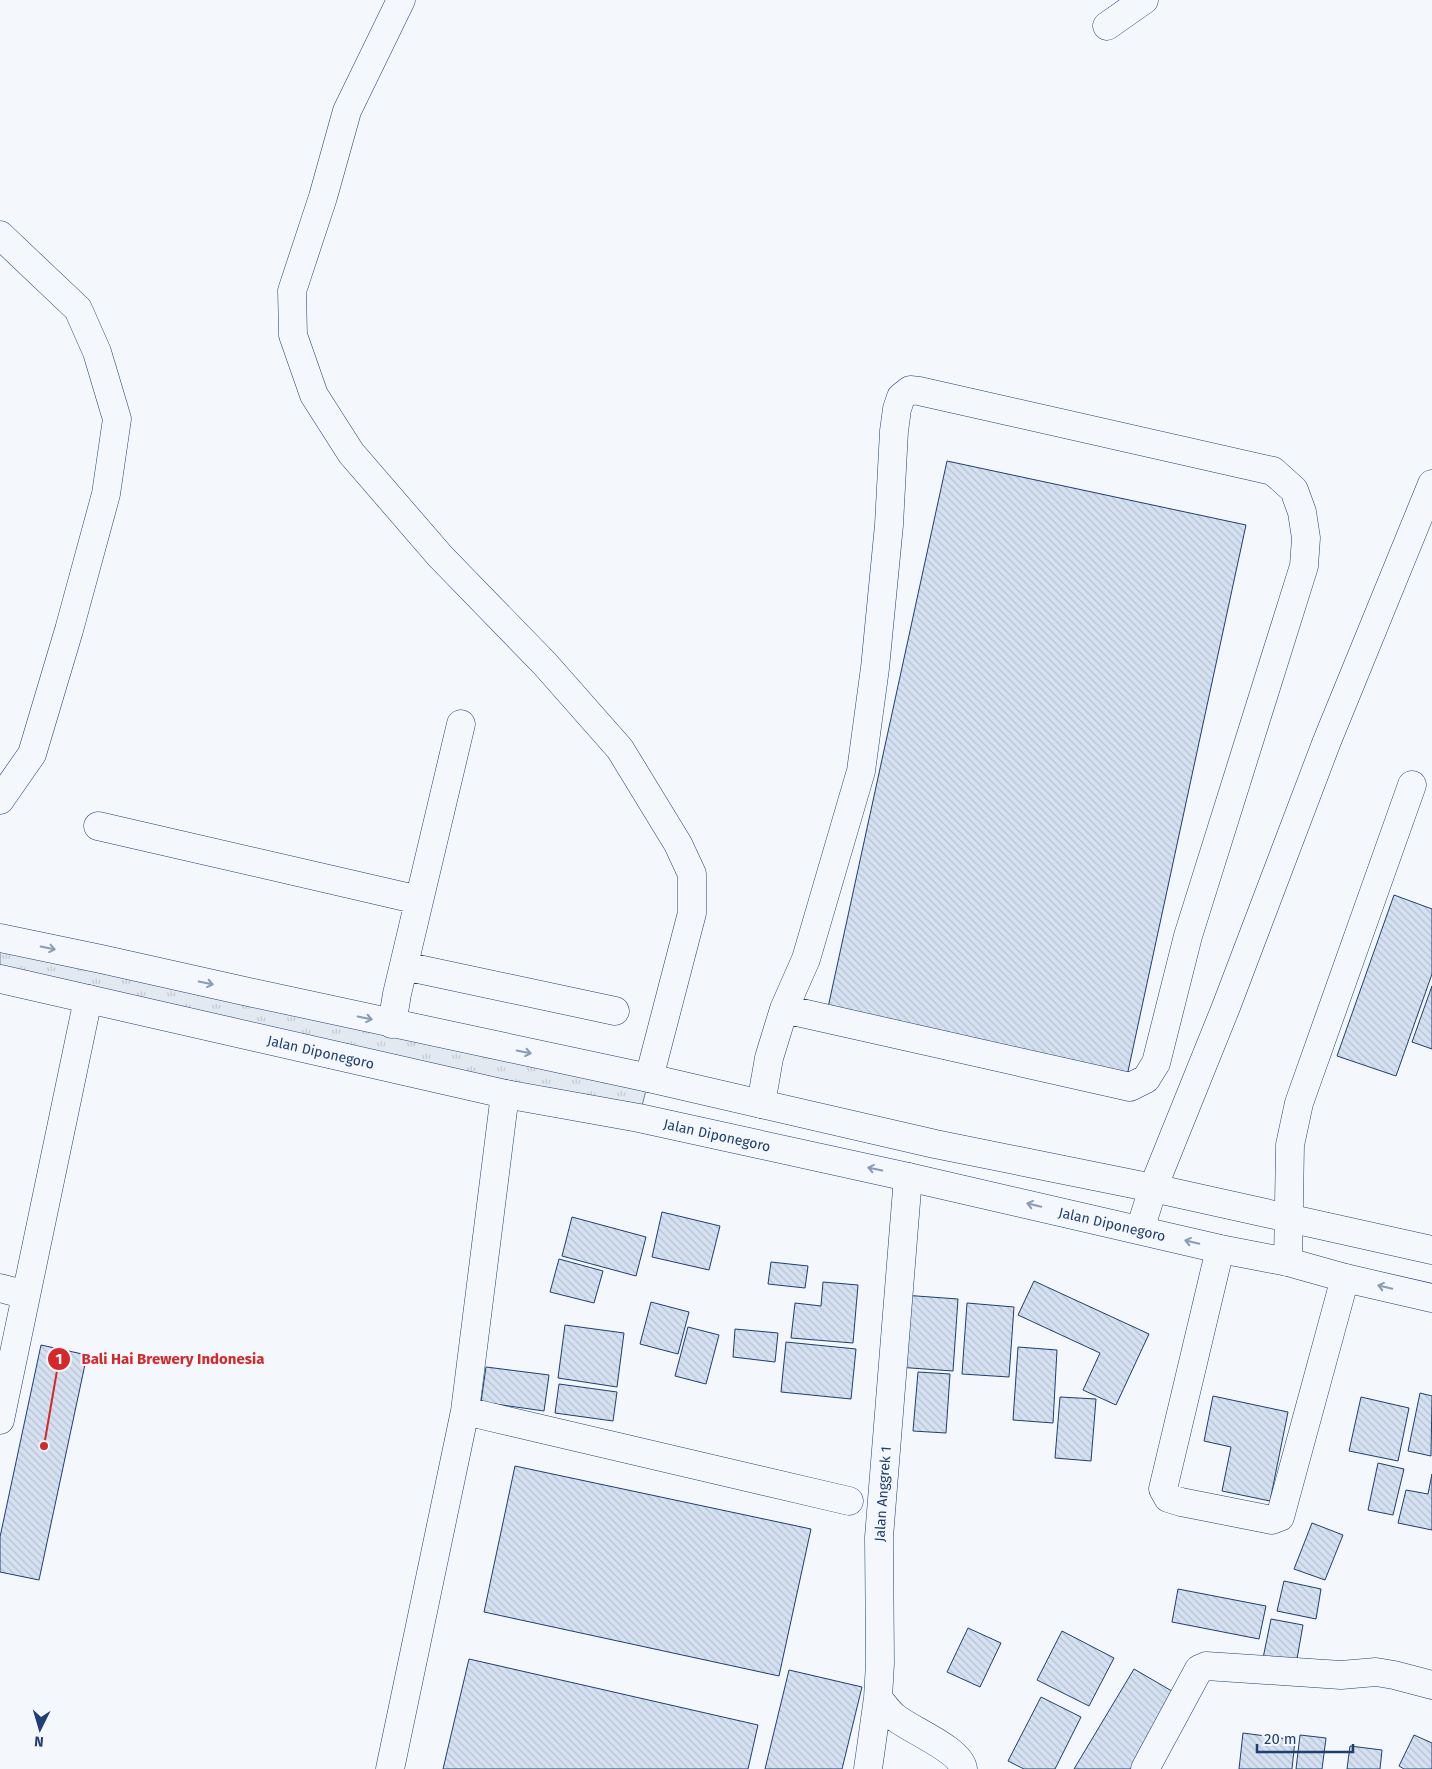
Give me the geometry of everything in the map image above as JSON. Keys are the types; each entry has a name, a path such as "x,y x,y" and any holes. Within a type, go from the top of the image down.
{"main road":[{"path":"401,0 347,111 323,197 292,291 292,334 314,395 351,453 440,556 545,664 620,748 678,844 692,874 692,913 649,1078"},
{"path":"1107,26 1144,0"},
{"path":"0,235 78,309 97,352 117,419 106,494 69,630 32,754 0,800"},
{"path":"761,1104 768,1058 784,1010 806,959 861,771 875,668 888,534 894,431 901,397 910,390 919,391 1274,471 1294,490 1302,512 1306,538 1304,566 1188,936 1156,1063 1146,1080 1130,1086 784,1010"},
{"path":"1140,1230 1153,1188 1226,1007 1327,741 1432,484"},
{"path":"392,1024 460,724"},
{"path":"1288,1262 1290,1145 1299,1103 1412,786"},
{"path":"98,826 419,900"},
{"path":"0,938 649,1078 935,1144 1153,1188 1432,1250"},
{"path":"404,966 615,1011"},
{"name":"Jalan Diponegoro","path":"0,979 505,1094 639,1118 908,1177 1288,1262 1345,1278 1432,1298"},
{"path":"0,1420 88,998"},
{"path":"390,1769 465,1411 505,1094"},
{"name":"Jalan Anggrek 1","path":"868,1769 878,1698 880,1663 879,1537 908,1177"},
{"path":"1220,1248 1163,1489 1168,1498 1181,1502 1272,1520 1280,1517 1345,1278"},
{"path":"0,1288 26,1294"},
{"path":"465,1411 849,1501"},
{"path":"1145,1769 1199,1669 1206,1666 1341,1675 1376,1672 1432,1685"},
{"path":"878,1698 895,1717 952,1753 963,1766 963,1769"}],"green space":[{"path":"0,938 649,1078 639,1118 0,980"}],"building":[{"path":"947,461 1246,525 1127,1076 827,1012"},
{"path":"1394,895 1432,909 1432,974 1396,1076 1337,1056"},
{"path":"1432,986 1432,1049 1412,1042"},
{"path":"662,1212 720,1226 709,1270 652,1257"},
{"path":"572,1217 646,1237 636,1276 562,1256"},
{"path":"559,1259 603,1271 594,1303 550,1292"},
{"path":"771,1262 808,1266 805,1288 768,1284"},
{"path":"1034,1281 1149,1334 1116,1405 1083,1390 1100,1353 1018,1315"},
{"path":"823,1282 858,1285 853,1343 791,1338 795,1303 821,1306"},
{"path":"903,1295 958,1299 953,1371 897,1367"},
{"path":"651,1302 689,1312 678,1354 640,1344"},
{"path":"967,1303 1014,1307 1009,1377 962,1374"},
{"path":"565,1325 624,1333 617,1387 558,1378"},
{"path":"688,1327 719,1335 706,1384 675,1376"},
{"path":"735,1329 778,1333 775,1362 733,1357"},
{"path":"786,1342 856,1349 851,1399 781,1392"},
{"path":"41,1345 87,1355 39,1580 0,1572 0,1537"},
{"path":"1018,1347 1057,1350 1053,1423 1013,1420"},
{"path":"486,1367 549,1375 544,1411 481,1402"},
{"path":"918,1372 950,1374 946,1433 913,1431"},
{"path":"559,1384 617,1392 613,1421 555,1413"},
{"path":"1420,1393 1432,1396 1431,1456 1408,1451"},
{"path":"1213,1396 1288,1412 1270,1501 1222,1491 1231,1447 1204,1441"},
{"path":"1060,1397 1096,1399 1091,1461 1055,1458"},
{"path":"1361,1397 1409,1408 1398,1461 1349,1451"},
{"path":"1378,1463 1404,1469 1393,1515 1368,1510"},
{"path":"515,1466 811,1529 779,1676 484,1612"},
{"path":"1432,1474 1432,1530 1398,1523 1406,1490 1428,1494"},
{"path":"1312,1523 1343,1535 1325,1580 1294,1569"},
{"path":"1284,1581 1321,1589 1316,1619 1277,1611"},
{"path":"1178,1589 1266,1606 1259,1639 1172,1622"},
{"path":"1271,1619 1303,1625 1295,1670 1262,1663"},
{"path":"968,1628 1001,1643 980,1687 947,1672"},
{"path":"1062,1631 1114,1658 1089,1706 1037,1680"},
{"path":"469,1659 758,1725 748,1769 443,1769"},
{"path":"1134,1669 1177,1694 1132,1769 1074,1769"},
{"path":"789,1670 862,1687 842,1769 765,1769"},
{"path":"1041,1697 1081,1717 1055,1769 1024,1769 1008,1761"},
{"path":"1243,1733 1295,1740 1292,1769 1239,1769"},
{"path":"1300,1735 1326,1738 1322,1769 1296,1769"},
{"path":"1414,1735 1432,1743 1432,1769 1404,1769 1399,1766"},
{"path":"1350,1746 1382,1750 1380,1769 1347,1769"}],"place":[{"name":"Bali Hai Brewery Indonesia","path":"44,1446"}]}
